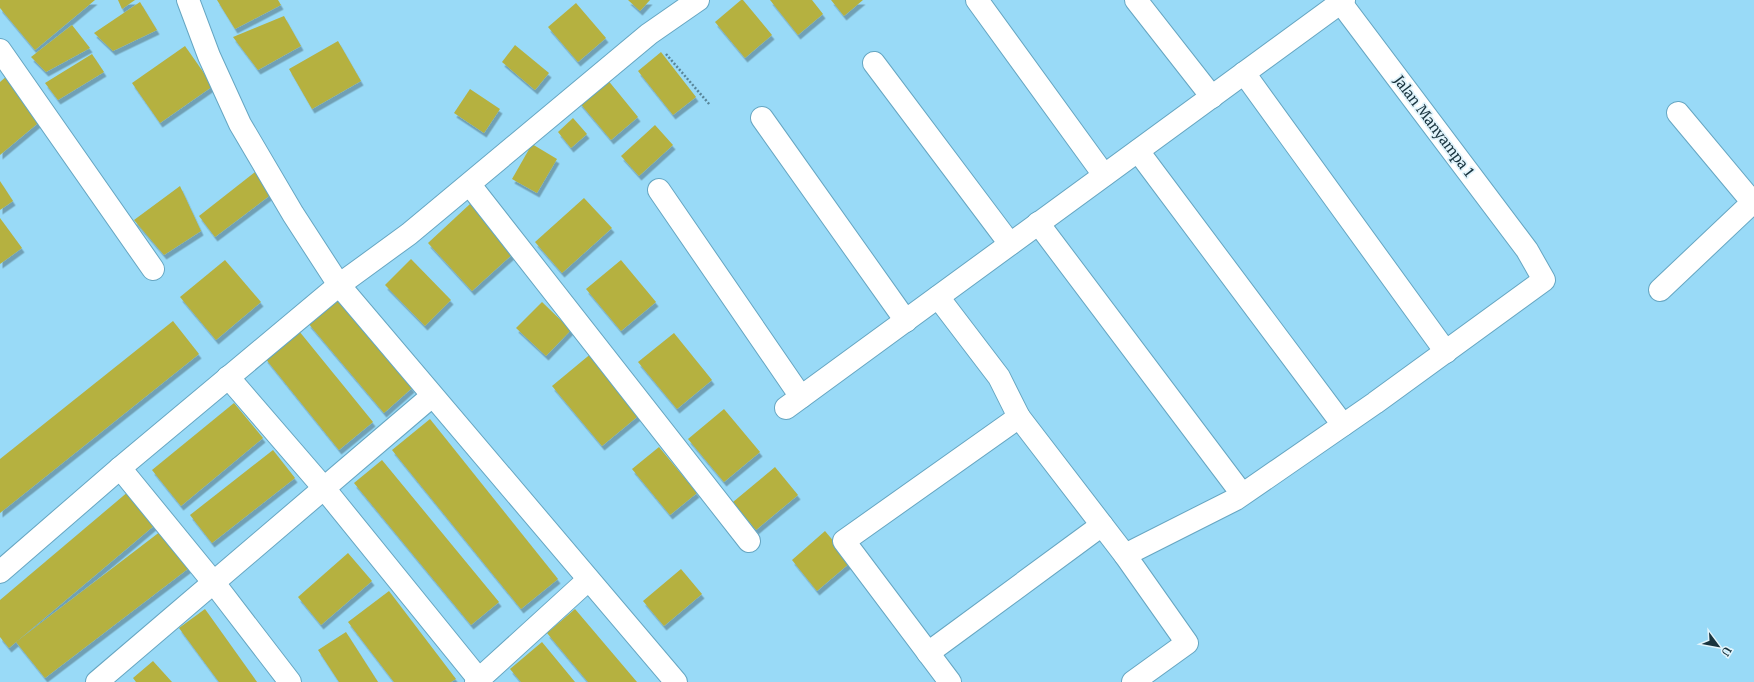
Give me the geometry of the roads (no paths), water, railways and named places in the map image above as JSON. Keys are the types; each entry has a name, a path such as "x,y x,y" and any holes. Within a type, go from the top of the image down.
{"street":[{"path":"188,0 209,56 240,124 296,220 339,285 676,682"},
{"path":"0,572 120,468 339,285 379,257 470,185 649,34 698,0"},
{"path":"977,0 1104,175"},
{"path":"1136,0 1212,97"},
{"path":"659,190 794,402 1343,1"},
{"name":"Jalan Manyampa 1","path":"1343,1 1527,250 1544,280 1446,352"},
{"path":"0,50 153,269"},
{"path":"874,63 1010,244"},
{"path":"1125,555 1242,494 1446,352 1244,74"},
{"path":"1660,290 1753,203 1678,113"},
{"path":"762,118 906,321"},
{"path":"1138,151 1343,424"},
{"path":"470,185 750,542"},
{"path":"1038,223 1242,494"},
{"path":"938,297 999,377 1019,417 1125,555 1187,643 1133,682"},
{"path":"228,377 323,487 478,681 588,580"},
{"path":"101,681 323,487 432,396"},
{"path":"948,681 844,542 1019,417"},
{"path":"120,468 214,583 290,682"},
{"path":"928,653 1102,525"}]}
